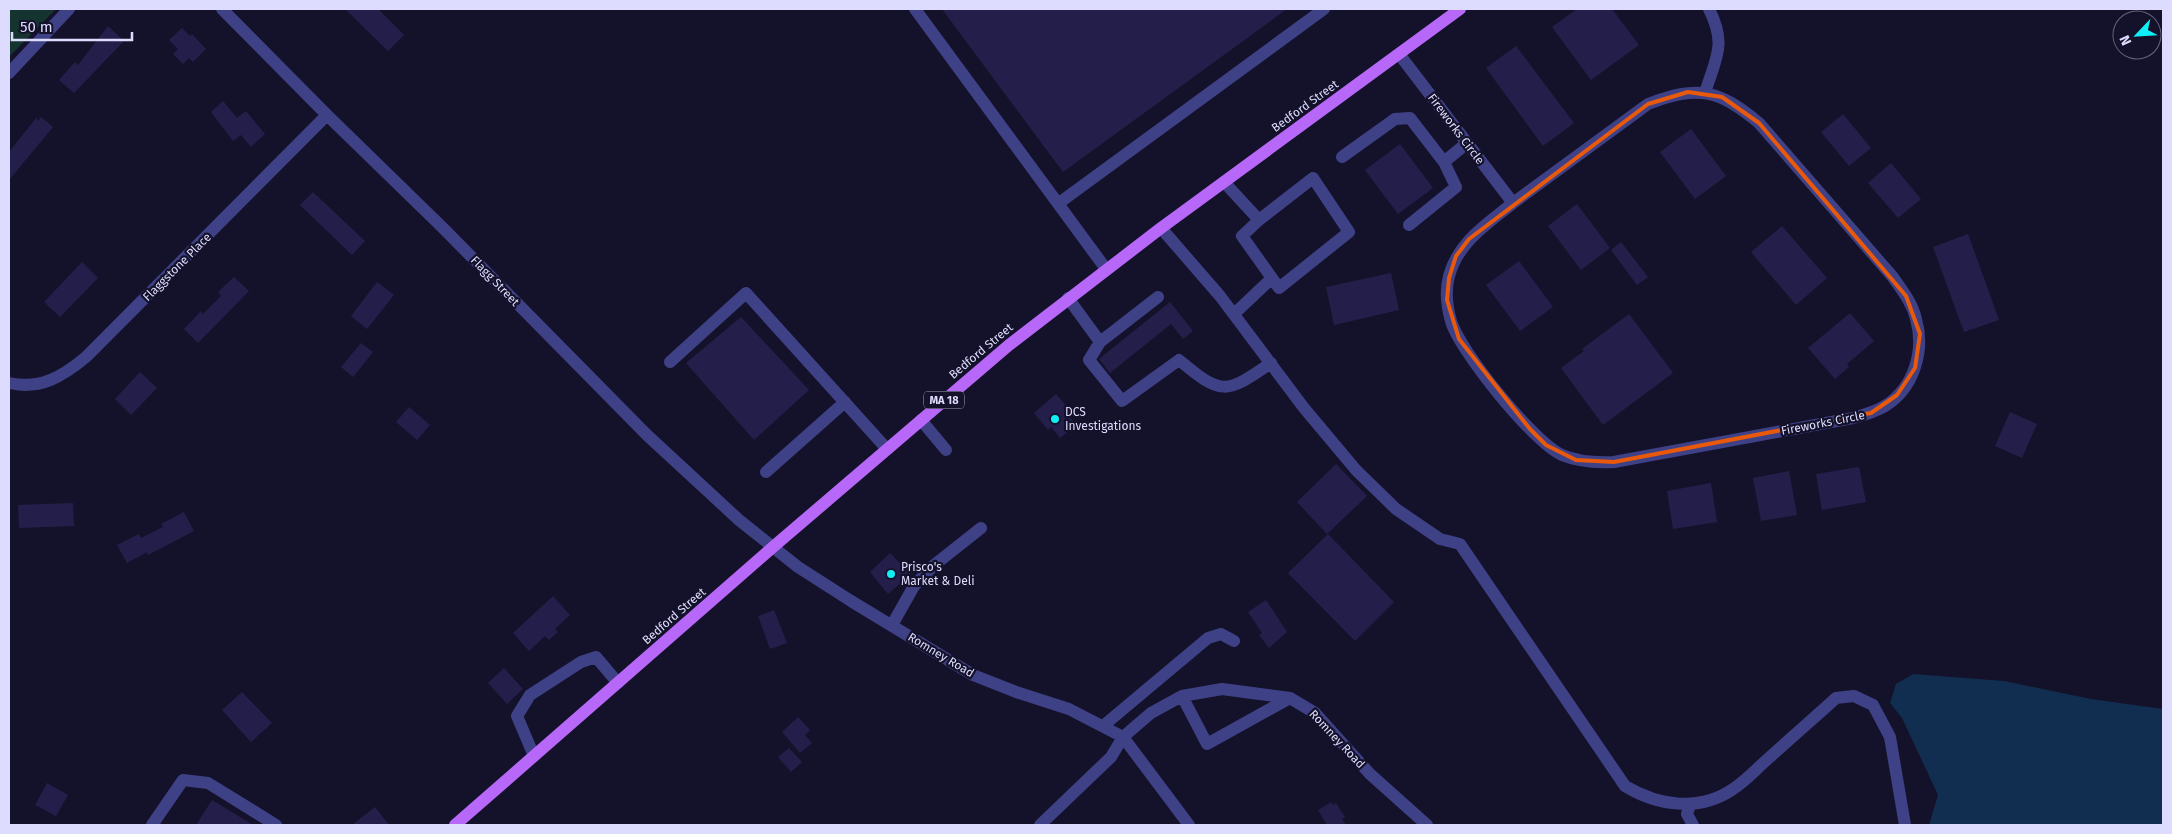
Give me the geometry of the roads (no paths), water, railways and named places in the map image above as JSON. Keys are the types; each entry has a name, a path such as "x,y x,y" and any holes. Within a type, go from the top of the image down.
{"main road":[{"name":"Bedford Street","path":"458,824 920,420 1068,298 1460,9"}],"street":[{"path":"9,73 69,9"},
{"name":"Flagg Street","path":"222,9 664,451 739,520 773,547"},
{"path":"915,9 1106,269"},
{"path":"1059,203 1324,9"},
{"path":"1705,93 1720,44 1717,24 1709,9"},
{"name":"Fireworks Circle","path":"1399,54 1513,203"},
{"name":"Fireworks Circle","path":"1688,92 1722,97 1759,123 1892,276 1906,296 1916,317 1920,334 1920,350 1916,368 1907,384 1886,406 1853,418 1614,462 1594,463 1576,460 1560,454 1546,445 1530,429 1470,358 1451,322 1447,300 1449,278 1456,256 1469,239 1513,203 1648,104 1669,96 1688,92"},
{"name":"Flaggstone Place","path":"9,383 21,386 48,382 65,373 86,357 327,115"},
{"path":"1342,157 1395,119 1410,118 1444,162 1456,187 1409,225"},
{"path":"1444,162 1468,144"},
{"path":"1313,178 1349,232 1279,288 1242,236 1259,220 1313,178"},
{"path":"1224,182 1259,220"},
{"path":"1161,228 1234,314 1304,408 1356,470 1396,509 1440,540 1460,544 1625,786 1638,794 1669,802 1690,805 1710,800 1733,790 1836,698 1854,696 1873,705 1890,737 1905,825"},
{"path":"1234,314 1272,278"},
{"path":"670,362 746,293 887,449"},
{"path":"1158,297 1100,342 1089,360 1122,401 1179,360 1204,380 1217,387 1232,387 1247,380 1271,363"},
{"path":"1068,298 1100,342"},
{"path":"766,472 845,402"},
{"path":"920,420 946,450"},
{"path":"892,625 914,586 933,566 981,528"},
{"name":"Romney Road","path":"773,547 828,587 973,675 1016,692 1069,709 1123,737"},
{"path":"1104,726 1208,638 1222,634 1234,641"},
{"path":"534,756 517,716 530,695 581,662 596,657 618,684"},
{"name":"Romney Road","path":"1044,824 1111,757 1123,737 1151,713 1182,696 1222,689 1290,698 1315,713 1370,774 1427,825"},
{"path":"1182,696 1207,744 1290,698"},
{"path":"1123,737 1189,825"},
{"path":"152,825 183,780 208,782 276,825"},
{"path":"1690,805 1687,814 1694,825"}],"water":[{"path":"1913,674 2004,681 2091,699 2163,709 2163,825 1929,825 1938,795 1902,718 1890,703 1896,684"}],"place":[{"name":"DCS Investigations","path":"1055,419"},
{"name":"Prisco's Market & Deli","path":"891,574"}]}
